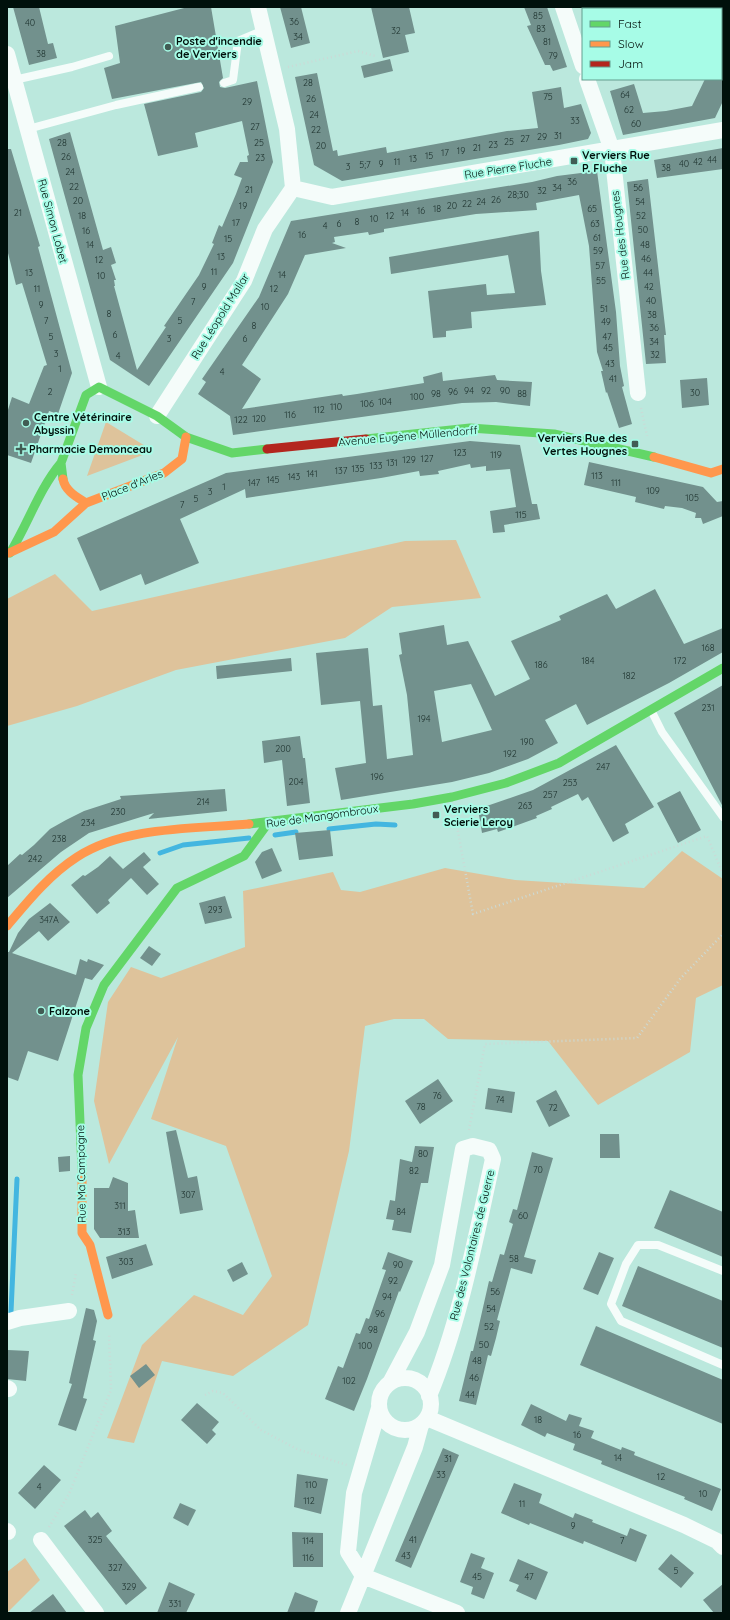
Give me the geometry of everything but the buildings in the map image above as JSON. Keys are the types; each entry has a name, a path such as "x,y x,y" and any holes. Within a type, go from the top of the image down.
{"street":[{"path":"258,7 287,129 293,188"},
{"path":"563,7 582,63"},
{"name":"Rue Simon Lobet","path":"7,54 99,388"},
{"name":"Rue des Hougnes","path":"587,80 612,150 638,393"},
{"name":"Rue Pierre Fluche","path":"293,188 332,197 723,130"},
{"name":"Rue Léopold Mallar","path":"157,416 244,281 264,229 293,188"},
{"path":"8,554 25,528 51,475 61,463 86,395 99,388 157,416 186,437"},
{"name":"Avenue Eugène Müllendorff","path":"186,437 232,453 470,428 554,434 651,456 719,474"},
{"name":"Place d'Arles","path":"86,503 164,473 182,459 186,437"},
{"path":"8,554 54,532 86,503 70,492 64,484 61,463"},
{"name":"Rue de Mangombroux","path":"7,926 29,898 54,875 78,857 105,843 141,833 268,823 452,797 506,783 559,763 723,668"},
{"name":"Rue Ma Campagne","path":"108,1315 90,1245 82,1233 82,1149 78,1075 86,1028 104,985 177,888 244,856 268,823"},
{"name":"Rue des Volontaires de Guerre","path":"348,1613 415,1447 431,1403 429,1396 438,1376 468,1272 493,1159 488,1150 482,1148 473,1146 463,1149"},
{"path":"457,1613 363,1576 348,1552 354,1493 360,1468 379,1408 380,1398 383,1390 390,1383 417,1332 442,1265 463,1149"},
{"path":"442,1265 468,1272"},
{"path":"7,1322 20,1318 69,1311"},
{"path":"390,1383 408,1378 417,1381 424,1387 429,1396"},
{"path":"379,1408 382,1417 390,1426 398,1430 415,1428 424,1422 684,1525 717,1541 723,1547"},
{"path":"41,1540 96,1613"}],"lane":[{"path":"224,83 233,80 238,41 264,30"},
{"path":"14,80 72,67 109,56"},
{"path":"28,129 116,105 199,87"},
{"path":"651,710 662,732 723,816"},
{"path":"723,1271 658,1245 638,1245 626,1264 611,1304 621,1321 723,1364"}],"path":[{"path":"272,70 358,51 375,56"},
{"path":"638,393 651,456"},
{"path":"452,797 473,914 707,836 723,874"},
{"path":"463,1149 468,1132 485,1044 637,1038 680,978 723,934"},
{"path":"41,1540 69,1494 111,1390 108,1315"},
{"path":"205,1395 213,1391 223,1393 261,1430 297,1449 318,1457 360,1468"}],"shaded area":[{"path":"106,422 147,447 148,453 87,476"},
{"path":"456,540 481,598 392,607 345,638 176,670 77,706 7,726 7,599 55,574 92,611 405,541"},
{"path":"682,851 723,879 723,985 696,998 690,1052 598,1105 548,1041 448,1039 424,1019 394,1019 365,1026 349,1151 308,1325 233,1376 162,1361 134,1443 107,1438 142,1345 194,1295 243,1315 272,1276 226,1146 151,1119 178,1037 109,1164 94,1101 108,1002 131,967 161,978 245,947 243,891 333,872 341,890 360,892 445,868 515,880 644,888"},
{"path":"25,1558 40,1580 7,1613 7,1572"}],"waterway":[{"path":"329,829 376,824 395,825"},
{"path":"275,835 296,832"},
{"path":"160,853 183,845 249,838"},
{"path":"11,1312 17,1179"}],"traffic: fast":[{"path":"63,479 61,463 86,395 99,387 157,416 186,437 232,453 267,449"},
{"path":"366,439 470,428 554,434 654,457"},
{"path":"10,553 46,484 61,463"},
{"path":"249,824 413,804 452,797 506,783 559,763 723,668"},
{"path":"82,1170 78,1075 86,1028 104,985 177,888 244,856 268,823"}],"traffic: slow":[{"path":"63,479 66,487 75,496 86,503 164,473 182,459 186,437"},
{"path":"654,457 711,473 723,469"},
{"path":"9,553 54,532 86,503"},
{"path":"7,926 39,889 57,872 77,857 96,847 116,839 138,834 183,828 249,824"},
{"path":"82,1170 82,1233 90,1245 108,1315"}],"traffic: jam":[{"path":"267,449 366,439"}],"place":[{"name":"Poste d'incendie de Verviers","path":"168,47"},
{"name":"Verviers Rue P. Fluche","path":"574,161"},
{"name":"Centre Vétérinaire Abyssin","path":"26,423"},
{"name":"Verviers Rue des Vertes Hougnes","path":"635,444"},
{"name":"Pharmacie Demonceau","path":"21,449"},
{"name":"Verviers Scierie Leroy","path":"436,815"},
{"name":"Falzone","path":"41,1011"}]}
